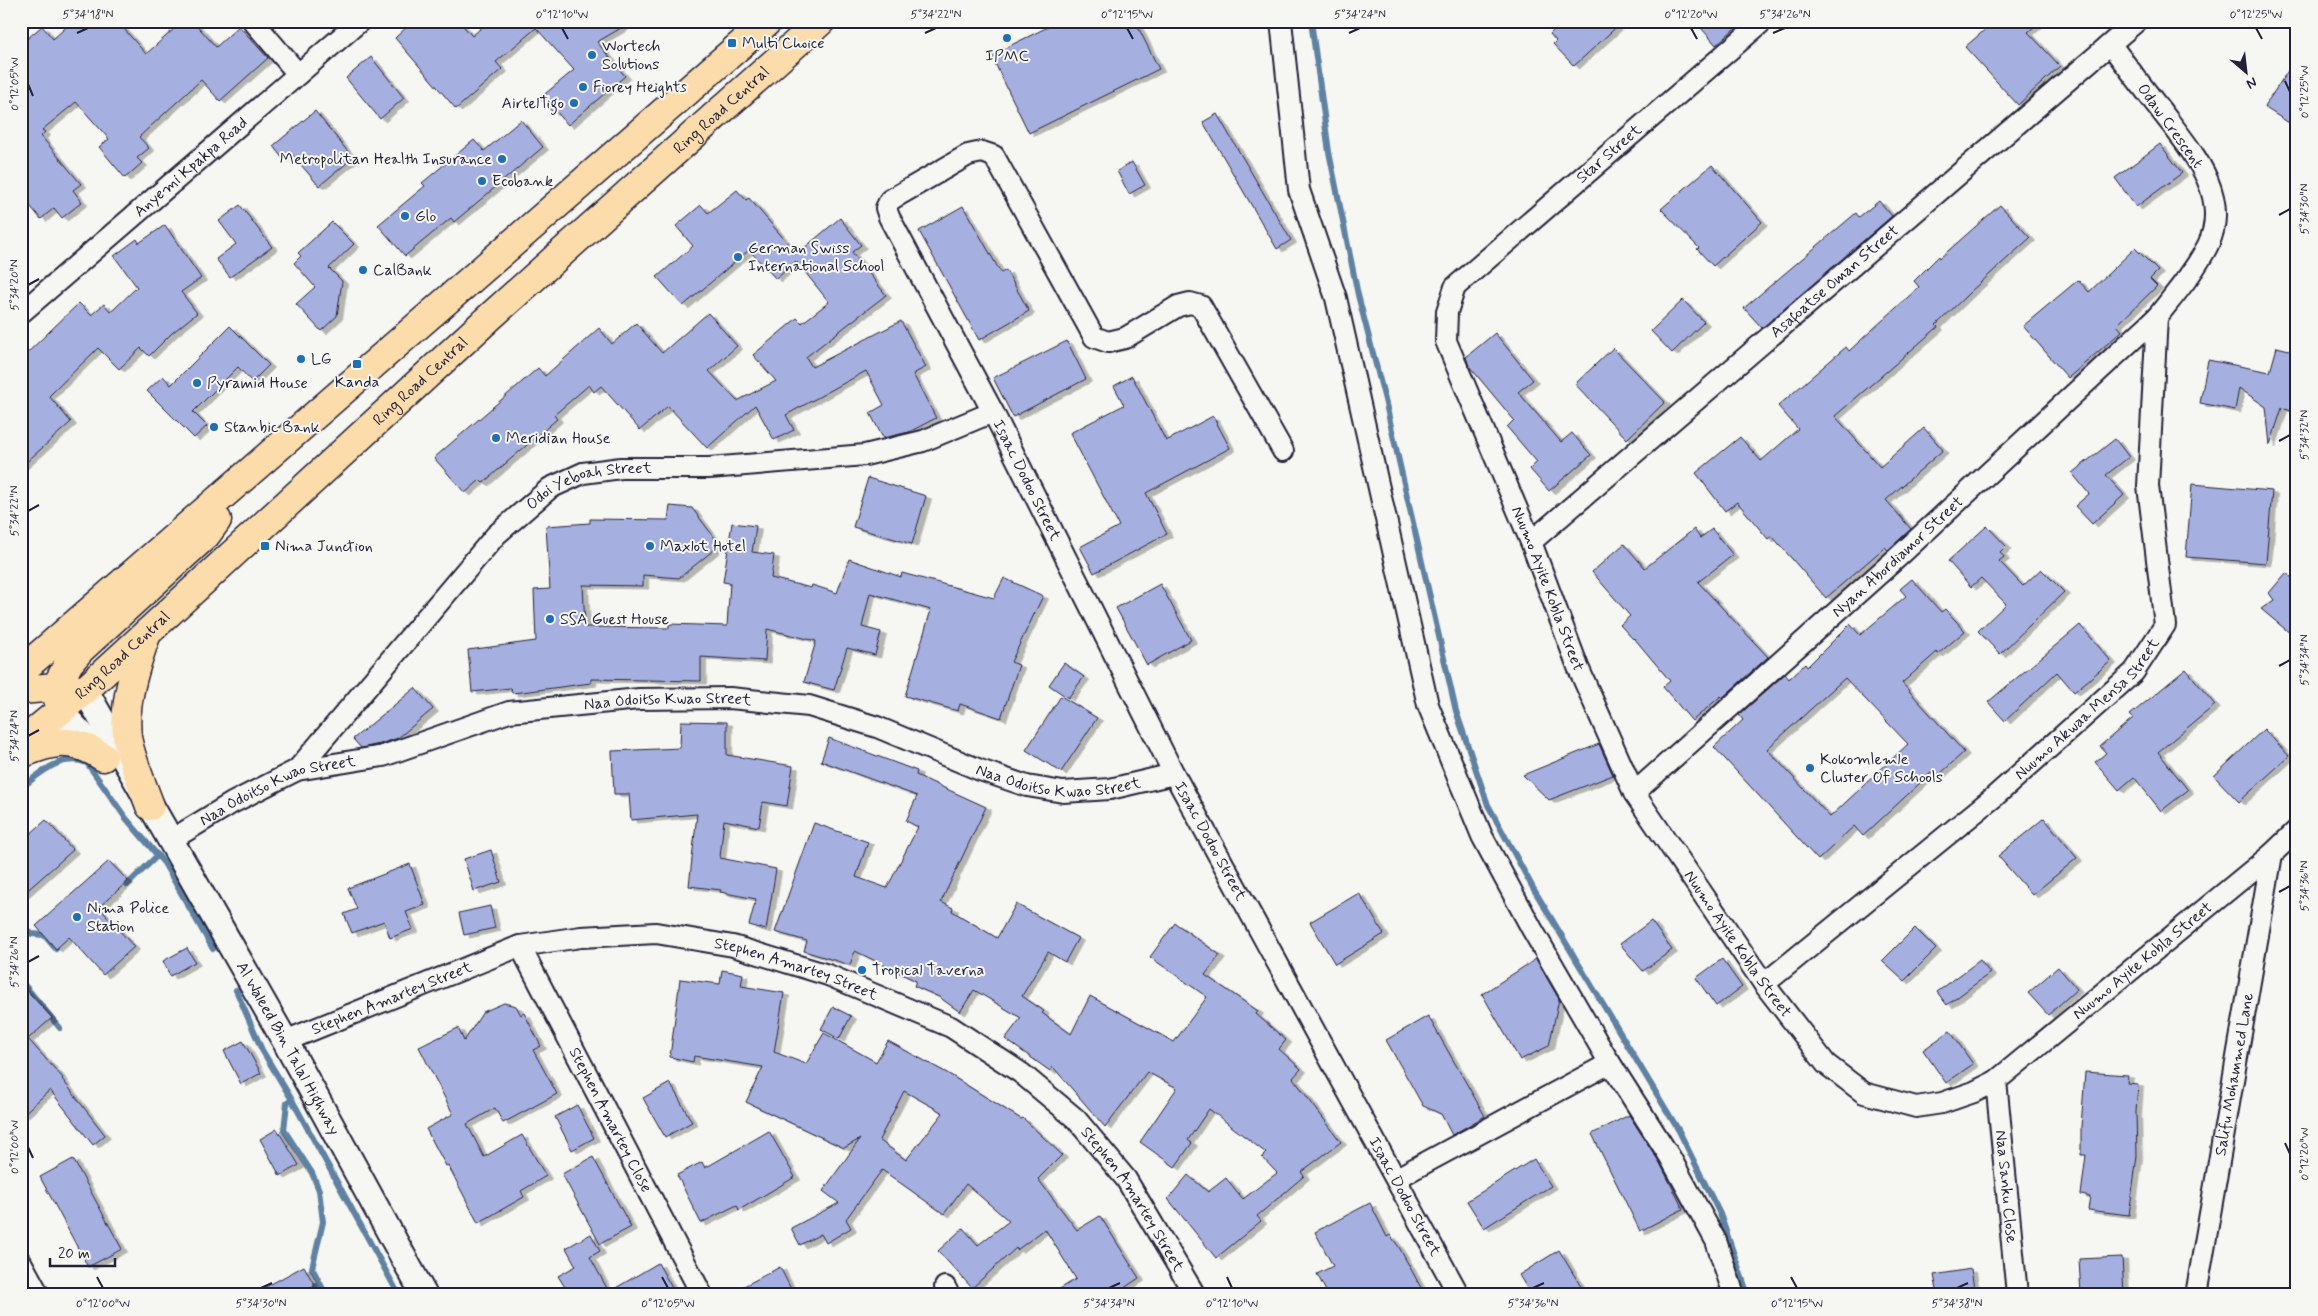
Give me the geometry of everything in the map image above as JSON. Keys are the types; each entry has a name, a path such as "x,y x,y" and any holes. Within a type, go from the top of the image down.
{"main road":[{"name":"Ring Road Central","path":"21,743 58,699 85,690 491,316 821,21"},
{"path":"21,671 766,22"},
{"path":"21,690 58,699 69,663 81,649 206,535 222,512 231,488"},
{"path":"148,630 133,678 128,707 127,736 150,806"},
{"path":"21,754 41,746 66,742 86,746 103,757"}],"street":[{"path":"252,21 298,74"},
{"name":"Anyemi Kpakpa Road","path":"21,313 360,21"},
{"path":"1281,21 1299,190 1336,298 1428,705 1482,836 1532,929 1610,1063 1670,1157 1711,1233 1734,1295"},
{"name":"Star Street","path":"1455,287 1763,21"},
{"name":"Asafoatse Oman Street","path":"1531,542 2138,21"},
{"name":"Odaw Crescent","path":"2111,45 2200,162 2213,195 2214,220 2208,244 2182,285 2157,317"},
{"name":"Isaac Dodoo Street","path":"1283,451 1201,306 1190,303 1178,306 1125,338 1108,342 1094,337 994,156 982,152 968,155 890,200 886,208 889,217 993,412 1174,774 1397,1178 1459,1295"},
{"name":"Nuumo Ayite Kobla Street","path":"1455,287 1447,312 1446,341 1531,542 1578,667 1634,793 1764,984 1826,1064 1864,1093 1916,1107 1942,1104 1996,1081 2272,854 2297,830"},
{"name":"Nyan Abordiamor Street","path":"1634,793 1898,557 2157,317"},
{"name":"Nuumo Akwaa Mensa Street","path":"1764,984 1994,797 2112,692 2134,672 2165,625 2148,486 2157,317"},
{"name":"Odoi Yeboah Street","path":"298,770 496,535 550,488 583,473 621,468 709,468 865,455 923,440 993,412"},
{"name":"Al Waleed Bin Talal Highway","path":"85,690 285,1041 424,1295"},
{"name":"Naa Odoitso Kwao Street","path":"171,840 232,804 298,770 383,756 509,712 638,699 730,698 809,706 877,727 980,770 1027,786 1064,792 1110,790 1174,774"},
{"name":"Al Waleed Bin Talal Highway","path":"58,699 103,757 150,806"},
{"name":"Salifu Mohammed Lane","path":"2196,1295 2272,854"},
{"name":"Stephen Amartey Street","path":"285,1041 520,946 581,936 656,933 733,946 828,975 951,1027 1021,1073 1076,1119 1126,1179 1195,1295"},
{"name":"Stephen Amartey Close","path":"520,946 702,1295"},
{"path":"1397,1178 1583,1080 1610,1063"},
{"name":"Naa Sanku Close","path":"1996,1081 2017,1294"},
{"path":"21,1262 39,1295"}],"building":[{"path":"73,21 117,21 146,54 183,21 193,21 216,47 239,26 268,58 220,101 201,80 139,137 149,148 137,158 142,163 125,178 99,147 109,139 76,102 42,130 45,132 41,136 81,184 73,190 82,202 62,218 54,208 41,219 21,195 21,44 42,26 53,39"},
{"path":"413,21 459,21 472,36 489,21 633,21 597,42 625,76 568,125 555,110 553,113 540,98 574,70 536,28 496,62 502,69 456,109 395,38"},
{"path":"1060,21 1135,21 1159,69 1029,133 991,55"},
{"path":"1563,21 1623,21 1574,66 1553,44 1556,41 1550,34"},
{"path":"1695,21 1743,21 1716,45"},
{"path":"1995,21 2041,21 2028,32 2060,66 2018,105 1965,47"},
{"path":"371,57 404,98 380,119 346,78"},
{"path":"2297,57 2297,128 2264,107"},
{"path":"315,111 353,158 319,186 290,152 283,159 273,146"},
{"path":"1217,114 1291,240 1277,249 1203,122"},
{"path":"521,120 543,147 454,222 451,218 405,256 378,225 425,186 422,183 474,140 484,151"},
{"path":"2160,144 2182,173 2136,207 2115,178"},
{"path":"1132,162 1145,185 1129,194 1117,171"},
{"path":"1712,165 1762,222 1713,266 1697,249 1699,248 1661,209"},
{"path":"737,190 746,200 749,198 797,254 840,218 861,245 852,252 886,295 806,357 812,367 901,321 926,367 913,374 936,418 909,432 883,438 870,413 884,405 866,371 786,415 794,430 774,440 755,405 707,448 668,406 640,430 601,386 594,392 589,385 554,415 557,419 483,483 480,480 465,493 434,458 538,368 545,376 599,328 612,344 636,323 662,353 708,313 737,346 709,371 737,401 776,381 753,355 797,318 802,323 829,302 796,261 776,279 749,250 683,306 657,277 693,246 676,226 701,205 708,213"},
{"path":"1879,201 1892,216 1762,328 1744,308 1856,213 1859,217"},
{"path":"240,205 272,247 230,277 216,259 236,244 219,221"},
{"path":"2000,205 2030,238 1969,293 1936,325 1938,327 1835,416 1880,467 1924,428 1943,450 1886,500 1911,529 1888,550 1885,547 1826,598 1772,536 1768,539 1737,502 1725,511 1696,473 1740,437 1761,461 1798,429 1778,406 1846,347 1849,351 1919,287 1914,281 1939,256 1940,258"},
{"path":"963,206 1001,273 1006,270 1029,311 979,340 919,231"},
{"path":"332,222 354,244 329,268 342,281 337,316 321,331 296,304 315,287 294,263 301,256 298,253"},
{"path":"165,225 201,278 181,292 197,313 172,333 149,356 141,348 119,369 98,348 49,396 71,422 21,467 21,359 79,303 91,315 104,304 111,312 137,287 114,256 137,239 139,243"},
{"path":"2135,248 2158,271 2150,279 2157,286 2117,325 2122,331 2068,378 2023,326 2078,280 2089,292"},
{"path":"1683,300 1704,322 1672,353 1651,331"},
{"name":"Pyramid House","path":"230,326 269,365 252,382 238,367 193,412 207,426 194,438 147,391 163,376 171,385"},
{"path":"1495,333 1533,380 1518,392 1561,442 1572,433 1591,455 1549,491 1530,469 1537,462 1507,427 1514,420 1469,366 1466,357"},
{"path":"1067,341 1086,379 1013,417 993,378"},
{"path":"2277,347 2297,352 2297,413 2282,408 2270,445 2266,407 2239,388 2235,410 2200,403 2208,360 2270,372"},
{"path":"1613,348 1665,402 1627,439 1575,384"},
{"path":"1132,376 1166,441 1213,416 1230,448 1146,493 1167,534 1094,573 1080,547 1119,526 1070,433 1124,405 1114,386"},
{"path":"2115,439 2129,457 2106,475 2124,495 2092,524 2075,506 2089,494 2072,473"},
{"path":"868,478 926,496 912,544 853,527"},
{"path":"2192,484 2272,491 2266,563 2186,557"},
{"path":"670,506 692,508 720,545 679,578 643,575 643,586 583,585 585,627 669,628 669,624 727,626 730,583 723,582 732,523 756,526 752,552 774,555 771,578 811,588 812,585 837,593 849,559 901,577 902,573 994,598 1004,578 1043,596 1011,662 1019,665 1001,718 960,704 958,711 905,696 931,610 870,593 862,627 881,632 875,655 847,648 834,690 804,682 816,641 767,629 765,661 701,657 701,681 591,679 591,683 512,693 511,688 472,692 468,650 536,641 534,590 550,589 546,526 590,523 590,519 668,520"},
{"path":"1987,526 2006,546 2000,552 2004,557 1999,561 2023,586 2041,569 2064,592 2000,654 1978,631 2006,604 1981,578 1971,587 1948,561"},
{"path":"1694,529 1700,538 1712,529 1733,555 1698,582 1768,657 1722,698 1721,696 1692,721 1663,687 1670,681 1634,638 1620,625 1630,616 1592,572 1624,544 1645,568"},
{"path":"2286,573 2297,582 2297,639 2261,609 2274,600 2269,593"},
{"path":"1912,579 1941,612 1945,609 1965,631 1938,654 1937,652 1902,683 1964,752 1939,775 1934,770 1863,836 1854,826 1818,860 1714,747 1743,720 1739,715 1785,674 1789,679 1805,664 1807,667 1850,624 1860,635 1906,596 1900,589","holes":["1845,678 1908,744 1830,817 1767,749"]},
{"path":"1160,584 1191,640 1147,665 1116,608"},
{"path":"2080,625 2111,661 2074,692 2057,672 2005,721 1988,702"},
{"path":"1064,663 1084,677 1068,698 1049,685"},
{"path":"2186,669 2215,705 2158,752 2188,790 2161,811 2134,777 2119,790 2095,762 2106,753 2100,746 2133,718 2130,715"},
{"path":"415,688 433,709 398,738 361,748 353,739"},
{"path":"1061,696 1097,718 1061,772 1026,750"},
{"path":"681,721 727,722 727,755 793,766 787,806 763,802 759,827 724,820 720,858 776,869 766,930 749,925 756,899 720,892 721,890 689,886 697,814 631,820 629,794 614,794 612,751 680,748"},
{"path":"2264,729 2289,756 2239,802 2214,776"},
{"path":"829,738 917,771 916,775 986,807 941,902 953,908 952,911 997,938 1016,904 1078,938 1065,962 1048,952 1022,996 1044,1011 1042,1013 1071,1034 1090,996 1174,1042 1207,997 1150,957 1175,923 1220,955 1205,975 1258,1011 1256,1014 1286,1040 1279,1049 1301,1069 1293,1078 1341,1142 1301,1172 1304,1176 1257,1216 1261,1221 1216,1258 1168,1199 1188,1175 1208,1192 1226,1178 1243,1199 1277,1173 1262,1157 1266,1153 1209,1109 1188,1140 1192,1143 1175,1167 1140,1142 1177,1088 1147,1072 1105,1127 1053,1067 1050,1071 1005,1039 1021,1018 974,990 960,1012 939,997 914,986 916,981 855,951 850,965 804,951 807,941 775,932 814,823 868,842 856,877 887,888 918,827 906,821 917,796 821,761"},
{"path":"1599,744 1613,775 1549,800 1523,775"},
{"path":"2044,818 2077,858 2032,895 1998,856"},
{"path":"46,820 73,850 21,896 21,842"},
{"path":"491,850 501,882 474,891 464,859"},
{"name":"Nima Police Station","path":"109,861 128,881 99,907 134,947 103,975 69,937 56,949 36,926"},
{"path":"410,864 425,905 406,912 413,929 390,938 384,921 352,933 344,914 357,909 348,888"},
{"path":"1359,893 1384,934 1335,964 1310,922"},
{"path":"490,906 495,928 464,935 459,913"},
{"path":"1651,921 1672,950 1643,971 1620,944"},
{"path":"1915,928 1936,949 1904,981 1882,961"},
{"path":"187,948 195,962 170,976 163,961"},
{"path":"1536,959 1559,999 1549,1046 1520,1060 1482,994"},
{"path":"1722,959 1742,987 1716,1006 1696,978"},
{"path":"1980,960 1990,973 1947,1005 1937,992"},
{"path":"2058,967 2077,989 2048,1015 2028,993"},
{"path":"722,970 743,974 741,986 784,993 774,1052 806,1064 824,1033 876,1062 888,1041 947,1073 1021,1119 1023,1118 1062,1155 1038,1179 1077,1230 1100,1216 1139,1278 1114,1295 1050,1295 1076,1279 1045,1229 1017,1250 1016,1248 972,1288 938,1251 963,1228 978,1245 1009,1221 966,1184 944,1214 882,1170 846,1219 851,1228 826,1243 821,1234 800,1245 791,1228 839,1203 823,1191 860,1139 844,1148 746,1102 763,1067 694,1056 693,1062 670,1057 680,979 720,984","holes":["904,1091 943,1113 906,1160 879,1140"]},
{"path":"21,984 52,1018 28,1039 63,1078 105,1135 93,1145 50,1090 21,1116"},
{"path":"504,1003 516,1006 521,1015 524,1013 541,1046 533,1050 557,1094 503,1123 495,1108 467,1124 484,1157 522,1135 546,1176 521,1191 524,1197 478,1223 448,1165 446,1166 426,1129 453,1114 419,1047 458,1028 464,1041 483,1012"},
{"path":"833,1007 851,1016 839,1039 821,1029"},
{"path":"1428,1016 1485,1116 1452,1135 1441,1114 1423,1106 1386,1040"},
{"path":"1950,1031 1973,1064 1946,1083 1923,1050"},
{"path":"243,1041 261,1073 241,1084 224,1051"},
{"path":"2085,1072 2128,1075 2127,1083 2138,1084 2136,1112 2137,1156 2129,1215 2088,1210 2090,1197 2081,1195 2086,1155 2081,1155"},
{"path":"670,1083 692,1122 665,1137 643,1098"},
{"path":"577,1105 594,1138 572,1150 555,1117"},
{"path":"1629,1115 1660,1163 1683,1209 1640,1231 1592,1134"},
{"path":"277,1129 299,1165 280,1176 260,1139"},
{"path":"769,1131 795,1177 739,1210 737,1205 701,1223 677,1175 702,1162 705,1168"},
{"path":"593,1157 631,1227 600,1244 562,1174"},
{"path":"73,1159 122,1249 88,1267 40,1177"},
{"path":"1534,1159 1551,1186 1484,1228 1467,1201"},
{"path":"1370,1203 1387,1237 1390,1235 1399,1247 1425,1295 1328,1295 1317,1274 1333,1266 1315,1232"},
{"path":"591,1234 600,1251 590,1257 609,1292 658,1263 676,1295 570,1295 558,1276 576,1266 566,1248"},
{"path":"1559,1250 1586,1295 1531,1295 1519,1275"},
{"path":"2122,1257 2124,1295 2081,1295 2079,1259"},
{"path":"304,1266 315,1286 298,1295 251,1295"},
{"path":"780,1267 794,1295 727,1295"},
{"path":"1971,1269 1975,1295 1938,1295 1934,1275"}],"waterway":[{"path":"1311,21 1329,152 1358,295 1385,400 1456,711 1488,805 1533,888 1679,1131 1720,1214 1748,1295"},
{"path":"21,788 51,766 68,761 87,763 125,817 164,863 213,949"},
{"path":"127,885 158,855"},
{"path":"21,926 32,934 44,935 56,949"},
{"path":"21,981 60,1028"},
{"path":"236,990 262,1050 292,1100 399,1295"},
{"path":"292,1100 287,1103 284,1130 312,1173 319,1190 323,1222 312,1268 326,1295"},
{"path":"300,1295 319,1282"}],"place":[{"name":"IPMC","path":"1007,38"},
{"name":"Multi Choice","path":"732,43"},
{"name":"Wortech Solutions","path":"592,55"},
{"name":"Fiorey Heights","path":"583,87"},
{"name":"AirtelTigo","path":"574,103"},
{"name":"Metropolitan Health Insurance","path":"502,159"},
{"name":"Ecobank","path":"482,181"},
{"name":"Glo","path":"405,216"},
{"name":"German Swiss International School","path":"738,257"},
{"name":"CalBank","path":"363,270"},
{"name":"LG","path":"301,359"},
{"name":"Kanda","path":"357,364"},
{"name":"Pyramid House","path":"197,383"},
{"name":"Stanbic Bank","path":"214,427"},
{"name":"Meridian House","path":"496,438"},
{"name":"Nima Junction","path":"265,546"},
{"name":"Maxlot Hotel","path":"650,546"},
{"name":"SSA Guest House","path":"550,619"},
{"name":"Kokomlemle Cluster Of Schools","path":"1810,768"},
{"name":"Nima Police Station","path":"77,917"},
{"name":"Tropical Taverna","path":"862,970"}]}
